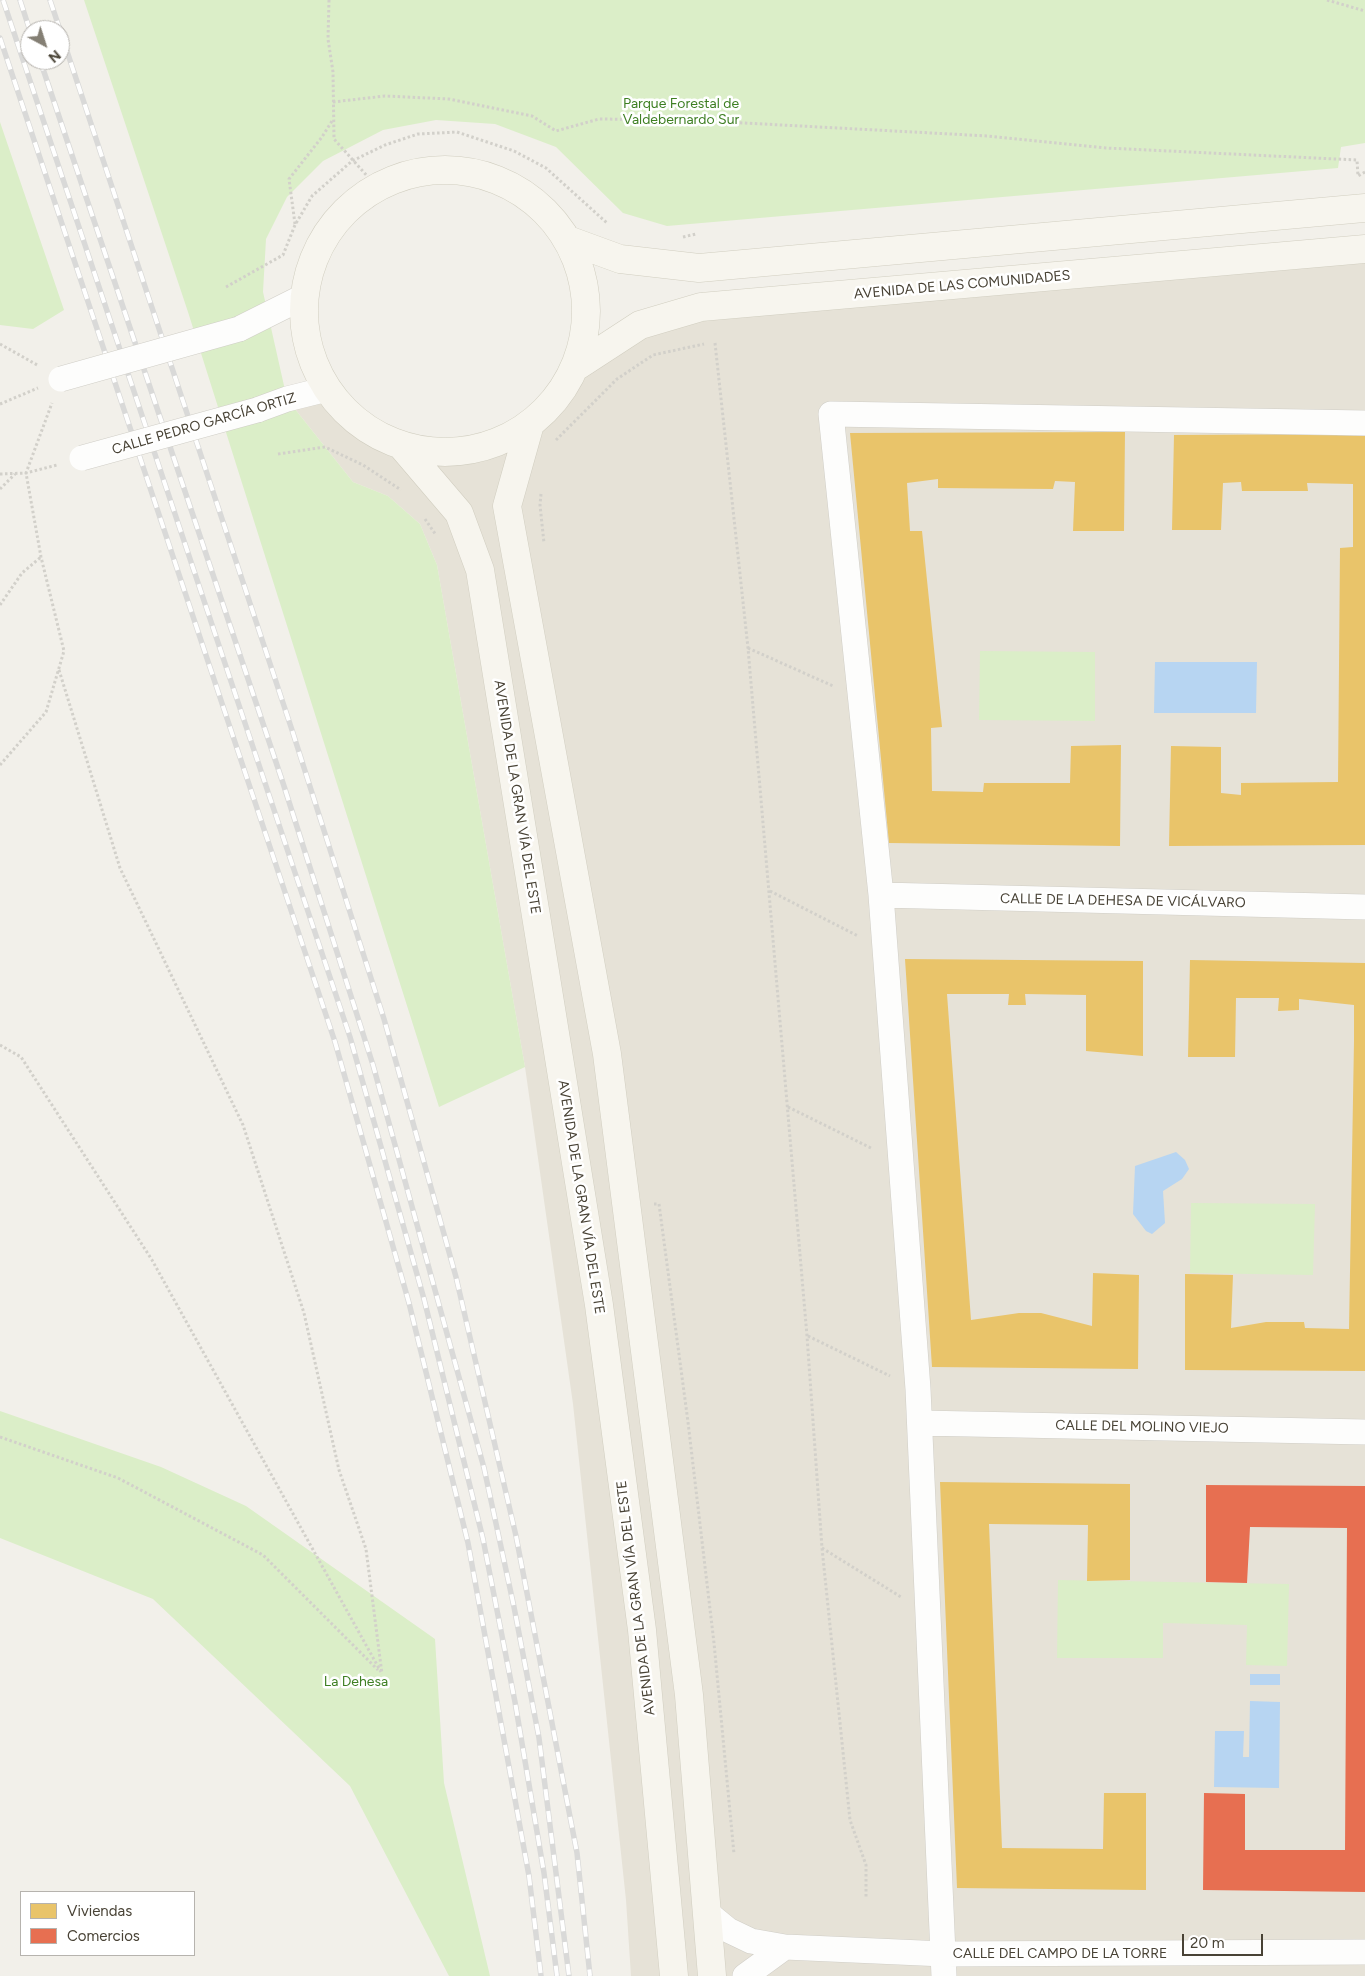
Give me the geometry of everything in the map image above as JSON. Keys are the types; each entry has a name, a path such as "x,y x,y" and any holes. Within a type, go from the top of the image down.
{"street":[{"path":"457,170 484,175 509,184 532,199 552,218 568,240 581,271 586,303 584,336 574,368 555,399 530,424 504,439 475,449 432,451 401,445 375,434 352,418 327,389 315,368 308,345 304,321 305,296 310,270 321,244 336,222 355,202 377,187 403,176 429,171 457,170"},
{"path":"568,240 620,259 698,268 1365,208"},
{"name":"AVENIDA DE LAS COMUNIDADES","path":"574,368 640,325 701,307 1365,249"},
{"path":"61,379 239,329 305,296"},
{"name":"CALLE PEDRO GARCÍA ORTIZ","path":"82,458 327,389"},
{"path":"944,1965 918,1389 886,950 831,414 1365,423"},
{"path":"530,424 507,506 606,1054 689,1696 712,1976"},
{"name":"AVENIDA DE LA GRAN VÍA DEL ESTE","path":"401,445 459,513 480,570 600,1306 642,1630 674,1976"},
{"name":"CALLE DE LA DEHESA DE VICÁLVARO","path":"881,895 1365,907"},
{"name":"CALLE DEL MOLINO VIEJO","path":"920,1423 1365,1432"},
{"name":"CALLE DEL CAMPO DE LA TORRE","path":"706,1912 728,1930 751,1941 785,1947 944,1965 1365,1952"},
{"path":"745,1976 785,1947"}],"path":[{"path":"330,0 328,39 333,72 332,119 334,139 377,187"},
{"path":"1327,0 1365,11"},
{"path":"333,102 385,96 449,99 532,116 556,131 598,119 708,120 988,136 1106,148 1356,160 1358,176 1365,172"},
{"path":"295,225 288,179 322,137 332,119"},
{"path":"226,287 283,255 295,225 312,196 352,160 385,145 418,134 456,132 514,151 546,168 612,227"},
{"path":"678,238 696,234"},
{"path":"715,343 748,648 770,890 807,1336 822,1548 850,1820 866,1865 866,1899"},
{"path":"0,344 61,379"},
{"path":"552,449 555,441 617,379 652,355 704,344"},
{"path":"0,404 61,379"},
{"path":"0,765 46,712 64,651 41,557 26,473 61,379"},
{"path":"278,454 325,447 363,465 407,494"},
{"path":"0,474 26,473 82,458"},
{"path":"0,489 15,474"},
{"path":"542,488 540,505 545,549"},
{"path":"424,518 439,542"},
{"path":"0,605 22,573 41,557"},
{"path":"748,648 861,698"},
{"path":"58,670 120,868 243,1125 304,1313 339,1470 366,1549 382,1674"},
{"path":"770,890 886,950"},
{"path":"0,1044 21,1057 152,1260 382,1674"},
{"path":"788,1107 901,1162"},
{"path":"651,1205 659,1204 687,1412 714,1643 734,1854"},
{"path":"807,1336 918,1389"},
{"path":"0,1437 118,1478 263,1555 382,1674"},
{"path":"822,1548 929,1615"}],"shaded area":[{"path":"1365,249 1365,1976 631,1976 626,1900 573,1404 525,1067 437,565 420,524 388,496 353,482 287,399 327,389 352,418 375,434 401,445 432,451 475,449 504,439 530,424 555,399 574,368 640,325"}],"green space":[{"name":"Parque Forestal de Valdebernardo Sur","path":"84,0 1365,0 1365,143 1341,147 1338,168 667,226 623,213 556,147 495,124 436,120 383,130 323,161 287,197 266,239 263,292 287,399 353,482 388,496 420,524 437,565 525,1067 439,1107 188,312"},
{"path":"0,122 64,310 33,329 0,325"},
{"path":"980,651 1095,652 1095,721 979,720"},
{"path":"1191,1203 1315,1204 1313,1275 1190,1273"},
{"name":"La Dehesa","path":"0,1411 161,1467 246,1506 435,1639 444,1783 490,1976 449,1976 350,1786 153,1599 0,1538"},
{"path":"1058,1580 1289,1584 1287,1666 1246,1665 1247,1625 1163,1623 1163,1658 1057,1658"}],"water":[{"path":"1155,662 1257,662 1256,713 1154,713"},
{"path":"1176,1152 1185,1160 1189,1169 1182,1179 1163,1191 1165,1223 1152,1234 1146,1231 1133,1214 1135,1166"},
{"path":"1250,1674 1280,1674 1280,1685 1250,1685"},
{"path":"1250,1701 1280,1702 1279,1788 1214,1787 1215,1731 1244,1731 1243,1757 1249,1757"}],"building: Viviendas":[{"path":"1125,432 1124,531 1073,531 1075,482 1055,481 1053,489 938,488 938,479 907,483 910,531 922,531 942,727 931,728 932,791 983,792 984,783 1070,783 1071,746 1121,745 1120,846 889,843 850,433"},
{"path":"1365,434 1365,845 1169,846 1171,746 1221,747 1221,793 1241,795 1241,783 1338,782 1340,548 1353,547 1353,484 1307,483 1308,491 1242,491 1241,482 1223,483 1221,530 1172,530 1174,435"},
{"path":"905,959 1143,961 1143,1056 1086,1051 1086,995 1025,994 1026,1005 1008,1005 1009,994 947,994 971,1320 1019,1313 1041,1313 1092,1326 1093,1273 1139,1275 1138,1369 932,1367"},
{"path":"1190,960 1365,963 1365,1371 1185,1370 1185,1274 1233,1275 1231,1328 1266,1322 1304,1322 1305,1328 1349,1329 1354,1041 1354,1005 1299,999 1299,1010 1278,1011 1279,998 1236,998 1235,1057 1188,1057"},
{"path":"940,1482 1130,1484 1130,1580 1087,1581 1088,1525 989,1524 1002,1848 1103,1849 1104,1793 1146,1793 1146,1890 957,1888"}],"building: Comercios":[{"path":"1206,1485 1365,1486 1365,1892 1203,1890 1204,1793 1245,1794 1245,1850 1345,1850 1347,1528 1250,1527 1247,1583 1206,1582"}],"railway":[{"path":"3,0 350,1037 424,1299 483,1539 515,1702 544,1873 557,1976"},
{"path":"20,0 26,20"},
{"path":"50,0 292,730 384,1019 456,1277 516,1536 577,1853 590,1976"},
{"path":"0,38 335,1042 409,1303 468,1543 529,1876 541,1976"},
{"path":"43,70 283,783 373,1065 484,1468 514,1607 539,1738 569,1976"}]}
